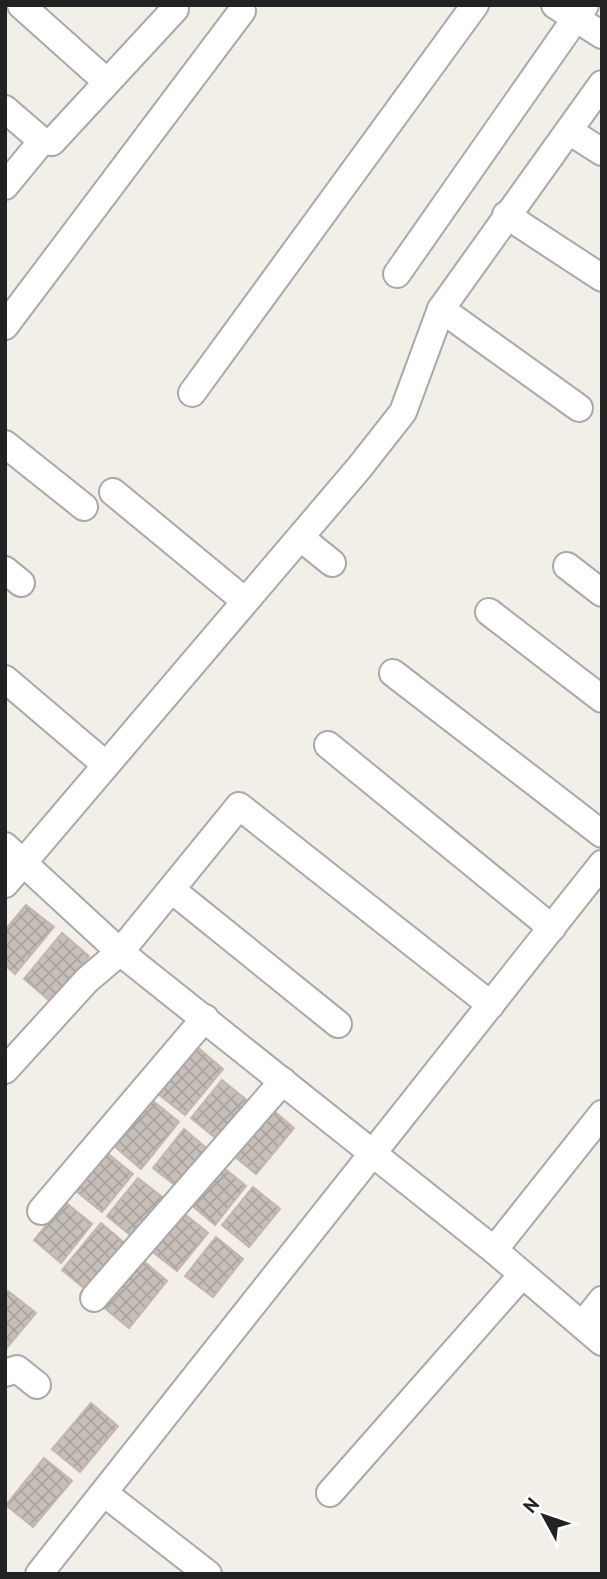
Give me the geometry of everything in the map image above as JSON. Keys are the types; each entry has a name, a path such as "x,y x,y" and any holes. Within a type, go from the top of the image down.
{"street":[{"path":"21,5 107,82"},
{"path":"192,393 475,5"},
{"path":"5,109 42,141 52,142 175,9"},
{"path":"397,274 572,10 602,35"},
{"path":"5,326 242,11"},
{"path":"5,884 14,854 106,765 300,538 403,412 441,309 602,84"},
{"path":"569,131 602,152"},
{"path":"5,186 42,141"},
{"path":"506,215 602,278"},
{"path":"441,309 579,408"},
{"path":"5,444 84,507"},
{"path":"113,492 245,601"},
{"path":"300,538 332,563"},
{"path":"567,566 602,593"},
{"path":"489,612 602,699"},
{"path":"393,673 602,834"},
{"path":"5,679 106,765"},
{"path":"328,745 552,928"},
{"path":"5,1070 86,980 120,952 239,806 491,1005"},
{"path":"14,854 120,952 494,1250 602,1342"},
{"path":"39,1574 602,864"},
{"path":"172,890 338,1024"},
{"path":"41,1211 205,1018"},
{"path":"94,1298 283,1081"},
{"path":"494,1250 602,1114"},
{"path":"330,1493 522,1275"},
{"path":"583,1324 602,1300"},
{"path":"5,1373 17,1369 37,1385"},
{"path":"104,1493 208,1574"}],"building":[{"path":"26,905 54,927 15,974 5,965 5,930"},
{"path":"62,933 89,956 51,1002 24,979"},
{"path":"196,1046 223,1069 185,1115 157,1093"},
{"path":"222,1080 249,1102 218,1140 191,1118"},
{"path":"152,1100 179,1122 141,1169 114,1146"},
{"path":"267,1105 294,1128 256,1174 228,1151"},
{"path":"184,1129 211,1152 180,1189 153,1168"},
{"path":"106,1152 133,1174 102,1212 75,1190"},
{"path":"219,1164 246,1186 215,1225 188,1202"},
{"path":"138,1178 166,1200 134,1238 107,1216"},
{"path":"253,1187 280,1209 249,1247 222,1225"},
{"path":"65,1202 92,1224 61,1263 34,1240"},
{"path":"181,1211 208,1233 177,1271 149,1249"},
{"path":"101,1223 128,1246 90,1293 62,1270"},
{"path":"216,1237 243,1259 213,1297 185,1276"},
{"path":"140,1258 167,1281 129,1328 101,1305"},
{"path":"8,1291 36,1313 5,1350 5,1294"},
{"path":"91,1403 118,1426 80,1472 52,1449"},
{"path":"44,1458 72,1481 33,1527 6,1505"}]}
